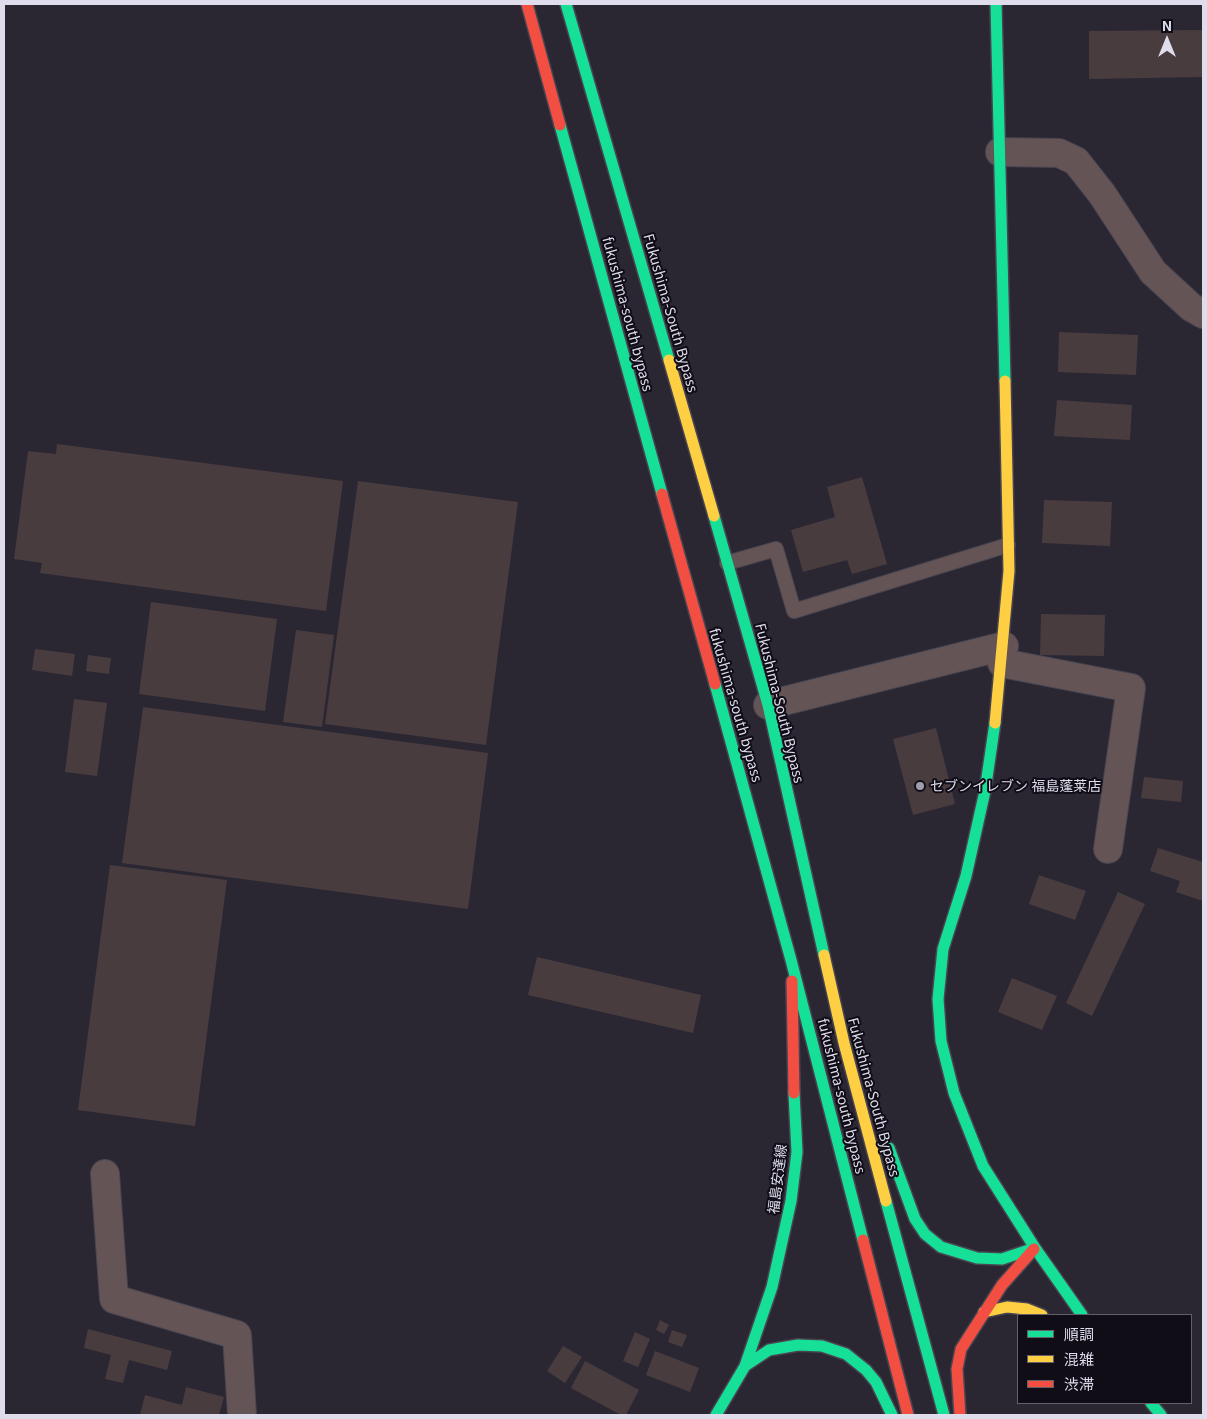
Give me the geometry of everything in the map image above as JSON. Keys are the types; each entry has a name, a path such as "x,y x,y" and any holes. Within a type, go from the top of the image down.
{"main road":[{"name":"fukushima-south bypass","path":"527,4 792,960 908,1415"},
{"name":"Fukushima-South Bypass","path":"566,4 768,705 844,1043 944,1415"},
{"path":"996,4 1008,545 1003,654 985,791 966,876 943,949 938,999 941,1042 954,1093 983,1166 1035,1248 1081,1314"},
{"name":"福島安達線","path":"745,1366 772,1288 792,1201 798,1152 792,1059 792,960"},
{"path":"844,1043 873,1106"},
{"path":"885,1133 915,1219 925,1234 941,1246 977,1258 1002,1259 1019,1255 1035,1248"},
{"path":"960,1415 957,1369 961,1350 1002,1285 1035,1248"},
{"path":"984,1312 1007,1307 1027,1308 1040,1314"},
{"path":"716,1415 745,1366 769,1350 798,1345 822,1346 846,1354 866,1370 876,1382 892,1415"},
{"path":"1151,1404 1161,1415"}],"street":[{"path":"1000,152 1059,153 1076,161 1108,202 1152,272 1191,307 1203,314"},
{"path":"768,705 1003,654 1132,688 1108,849"},
{"path":"105,1174 114,1299 237,1335 242,1415"}],"lane":[{"path":"727,562 776,549 794,611 1008,545"}],"building":[{"path":"1203,30 1203,77 1089,79 1089,31"},
{"path":"1059,332 1138,335 1136,375 1058,372"},
{"path":"1057,400 1132,405 1130,440 1054,436"},
{"path":"57,444 343,481 326,611 40,573 42,563 14,559 28,451 56,454"},
{"path":"862,477 887,564 852,574 847,560 803,572 791,530 835,517 827,487"},
{"path":"358,481 518,502 486,745 325,724"},
{"path":"1044,500 1112,502 1110,546 1042,543"},
{"path":"151,602 277,619 265,711 139,694"},
{"path":"1041,614 1105,615 1104,656 1040,655"},
{"path":"296,630 334,635 322,727 283,722"},
{"path":"35,649 75,654 72,676 32,670"},
{"path":"88,655 111,658 109,674 86,671"},
{"path":"74,699 107,703 97,776 65,772"},
{"path":"143,707 488,753 468,909 122,863"},
{"path":"936,728 955,804 913,815 893,739"},
{"path":"1144,777 1183,781 1181,802 1141,798"},
{"path":"1158,848 1203,862 1203,901 1176,892 1180,881 1150,871"},
{"path":"110,865 227,880 195,1126 78,1110"},
{"path":"1039,875 1086,891 1075,920 1029,904"},
{"path":"1118,892 1145,904 1092,1016 1066,1003"},
{"path":"537,957 701,995 693,1033 528,995"},
{"path":"1012,978 1057,996 1042,1030 998,1012"},
{"path":"660,1320 669,1325 664,1334 656,1330"},
{"path":"88,1329 172,1351 167,1370 129,1360 123,1383 105,1379 111,1355 84,1348"},
{"path":"672,1330 687,1335 682,1347 668,1342"},
{"path":"635,1332 650,1339 638,1367 623,1361"},
{"path":"563,1346 582,1357 565,1383 547,1371"},
{"path":"655,1351 699,1368 690,1392 646,1375"},
{"path":"585,1361 639,1390 626,1415 621,1415 571,1388"},
{"path":"186,1387 224,1397 219,1415 140,1415 145,1395 182,1405"}],"traffic: fast":[{"path":"566,4 669,360"},
{"path":"996,4 1005,381"},
{"path":"560,125 662,494"},
{"path":"714,516 768,705 824,955"},
{"path":"715,684 791,960 863,1240"},
{"path":"995,723 985,791 966,876 943,949 938,999 941,1041 954,1093 983,1166 1035,1248 1081,1314"},
{"path":"716,1415 745,1366 772,1287 791,1201 797,1152 794,1093"},
{"path":"889,1148 915,1219 925,1234 941,1247 977,1258 1002,1259 1035,1248"},
{"path":"886,1201 944,1415"},
{"path":"745,1366 769,1350 798,1345 822,1346 846,1354 866,1370 876,1382 892,1415"},
{"path":"1152,1404 1161,1415"}],"traffic: slow":[{"path":"669,360 714,516"},
{"path":"995,723 1009,571 1005,381"},
{"path":"824,955 844,1043 886,1201"},
{"path":"984,1312 1007,1307 1027,1309 1040,1314"}],"traffic: jam":[{"path":"527,4 560,125"},
{"path":"662,494 715,684"},
{"path":"792,981 794,1093"},
{"path":"863,1240 908,1415"},
{"path":"960,1415 957,1369 961,1349 1002,1285 1034,1249"}],"place":[{"name":"セブンイレブン 福島蓬莱店","path":"920,786"}]}
